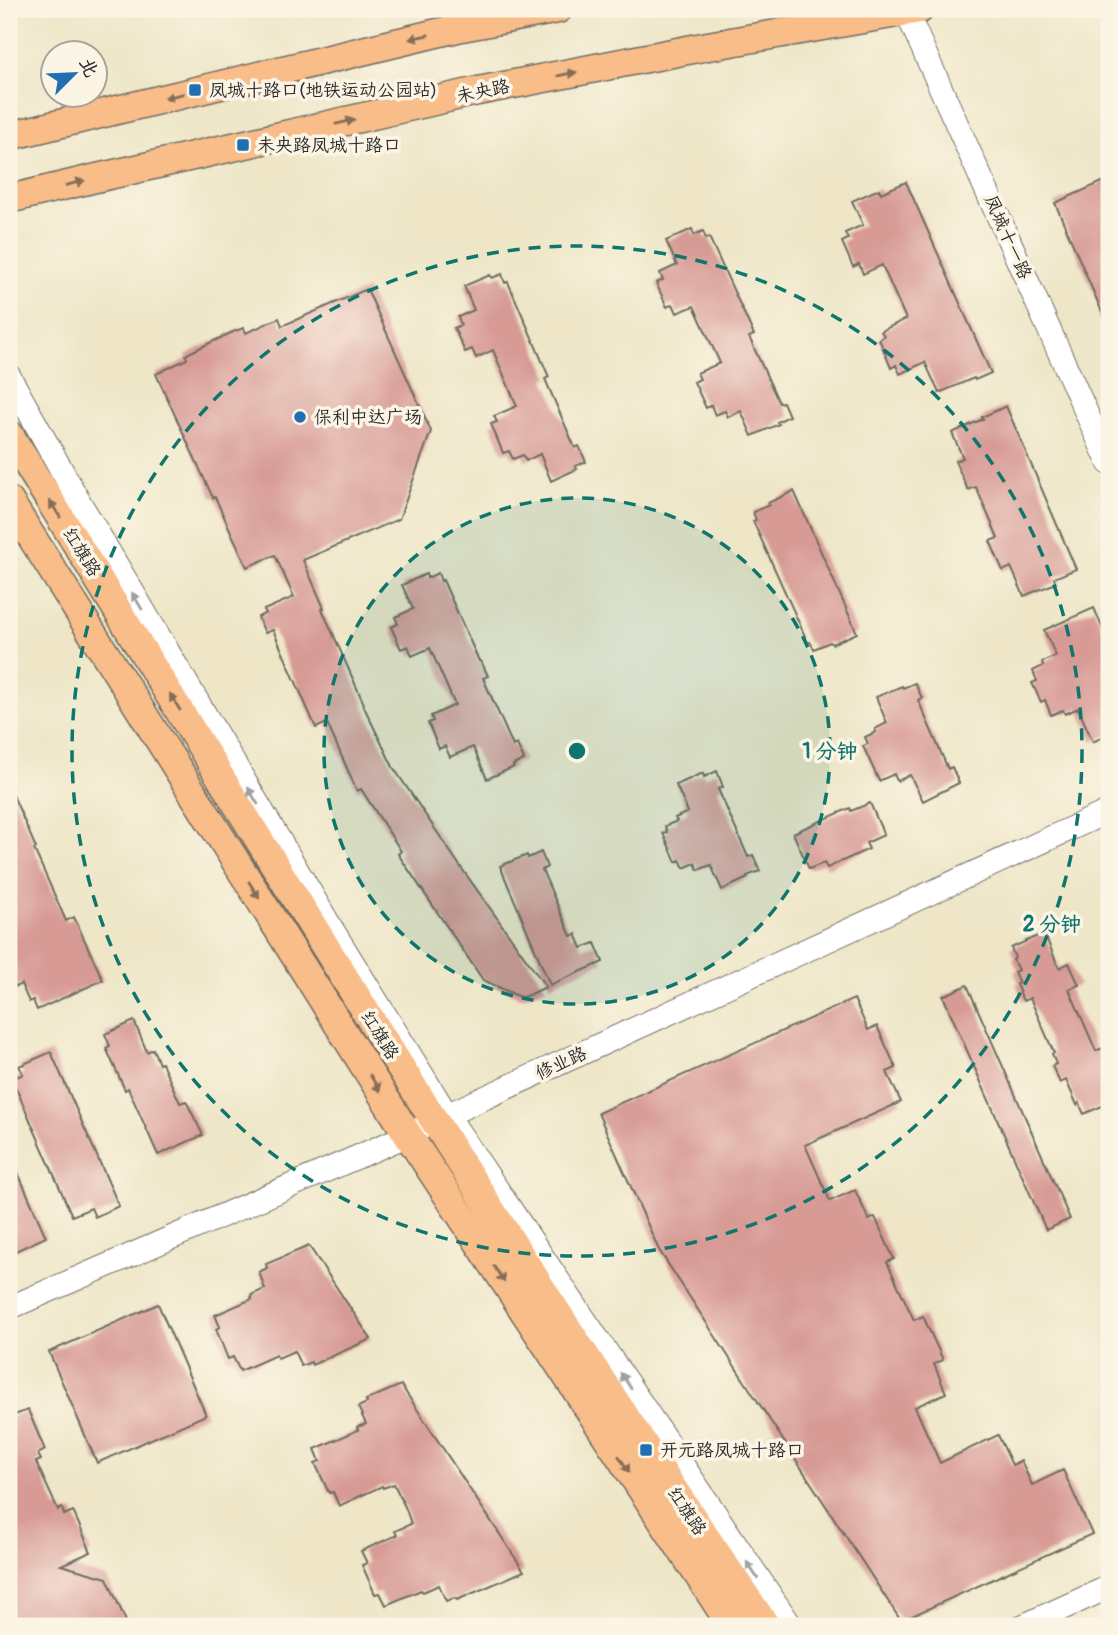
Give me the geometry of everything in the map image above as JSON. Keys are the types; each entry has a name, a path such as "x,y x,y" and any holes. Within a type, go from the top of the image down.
{"main road":[{"path":"9,136 462,27 558,9"},
{"name":"未央路","path":"9,199 478,91 708,46 913,10"},
{"name":"红旗路","path":"9,434 669,1486 766,1626"},
{"name":"红旗路","path":"9,501 408,1135 732,1626"}],"street":[{"name":"凤城十一路","path":"913,10 1109,463"},
{"path":"9,376 80,503 440,1118 791,1626"},
{"name":"修业路","path":"9,1308 408,1135 1109,811"},
{"path":"1023,1626 1109,1587"}],"building":[{"path":"1109,179 1109,328 1055,203"},
{"path":"906,182 991,373 939,393 925,362 900,374 896,365 891,368 879,339 884,336 881,331 906,319 882,265 863,274 859,264 853,267 842,242 848,239 845,233 863,225 852,201 879,189 881,193"},
{"path":"692,229 694,235 703,231 706,239 709,237 754,335 749,337 779,403 783,402 789,416 777,422 779,424 752,436 741,411 728,417 725,411 715,415 711,405 706,408 694,382 700,379 697,373 720,363 694,306 677,313 673,304 667,307 656,283 663,280 660,273 677,265 666,241"},
{"path":"502,274 505,283 508,282 549,377 545,379 575,448 579,446 586,462 551,481 540,454 526,461 523,455 513,459 509,451 503,453 491,424 497,422 494,416 517,406 493,350 476,358 472,349 465,352 454,328 461,325 458,317 474,310 464,286 490,275 492,278"},
{"name":"保利中达广场","path":"367,289 431,431 399,519 303,560 363,705 393,767 546,987 524,997 483,980 398,854 401,851 361,789 357,791 327,723 316,728 273,630 265,633 258,617 266,613 264,610 294,597 275,555 247,567 156,374 187,359 186,355 193,351 235,331 244,328 246,333 279,318 282,326"},
{"path":"1006,406 1076,569 1054,578 1056,583 1024,596 1011,567 1003,571 990,541 998,538 976,487 968,490 955,461 963,458 952,433"},
{"path":"794,491 857,633 814,649 810,642 808,643 753,521 756,520 753,512"},
{"path":"438,573 488,676 483,678 513,746 517,744 524,760 487,779 473,747 450,757 445,746 439,749 428,723 433,721 431,716 455,705 430,648 412,656 408,646 401,649 391,627 398,624 395,617 413,609 402,585 426,574 427,578"},
{"path":"1094,608 1109,643 1109,734 1093,742 1078,708 1065,714 1063,710 1051,715 1045,700 1041,702 1032,683 1037,681 1033,671 1043,666 1042,662 1056,656 1044,630"},
{"path":"915,683 922,698 918,700 948,769 952,767 959,783 923,801 910,775 897,781 894,774 879,781 863,746 868,744 865,737 887,723 876,697"},
{"path":"717,771 723,787 718,789 748,857 753,855 760,871 722,890 711,865 698,870 695,863 684,868 680,860 676,862 663,833 667,832 665,826 688,812 676,785 703,773 704,777"},
{"path":"9,786 66,921 74,917 103,980 37,1010 33,1000 29,1002 21,984 15,987 9,973"},
{"path":"870,803 884,835 866,843 869,849 827,868 824,863 809,869 793,833 850,808 851,811"},
{"path":"541,852 547,867 542,870 571,936 576,934 582,948 595,943 603,962 550,985 500,866"},
{"path":"1044,933 1059,968 1069,963 1079,985 1069,989 1096,1051 1109,1045 1109,1103 1084,1114 1066,1080 1060,1083 1052,1066 1056,1064 1052,1054 1054,1053 1030,998 1023,1001 1016,984 1019,983 1014,972 1018,970 1011,948"},
{"path":"967,985 1070,1219 1046,1230 943,996"},
{"path":"854,999 868,1030 877,1026 896,1068 887,1072 901,1102 805,1145 830,1201 855,1190 869,1220 875,1217 894,1259 887,1262 914,1320 923,1316 943,1360 934,1364 946,1393 915,1407 940,1463 998,1435 1012,1465 1021,1461 1032,1485 1063,1470 1092,1534 901,1621 659,1250 598,1113"},
{"path":"134,1021 147,1052 153,1049 180,1103 186,1101 203,1135 158,1155 128,1088 125,1090 106,1048 110,1046 105,1034"},
{"path":"51,1052 119,1206 95,1217 91,1208 72,1216 12,1079 23,1074 19,1066"},
{"path":"9,1152 46,1237 9,1254"},
{"path":"309,1246 371,1339 312,1365 311,1362 301,1366 294,1351 278,1358 276,1355 240,1371 233,1357 228,1359 216,1329 220,1327 215,1315 252,1299 251,1295 265,1289 259,1272 267,1268 266,1264"},
{"path":"158,1304 206,1415 97,1463 49,1352"},
{"path":"401,1385 524,1571 457,1600 455,1598 446,1601 439,1585 386,1605 380,1593 375,1594 362,1565 367,1563 361,1551 397,1535 395,1531 411,1524 406,1509 394,1484 383,1488 382,1486 339,1506 333,1492 329,1493 315,1463 320,1461 315,1449 358,1430 357,1427 366,1424 358,1407 367,1403 366,1400"},
{"path":"28,1410 45,1450 38,1454 41,1460 36,1462 58,1510 62,1508 64,1515 73,1511 91,1552 61,1565 107,1578 128,1626 9,1626 9,1417"}],"place":[{"name":"凤城十路口(地铁运动公园站)","path":"195,90"},
{"name":"未央路凤城十路口","path":"243,145"},
{"name":"保利中达广场","path":"300,417"},
{"name":"开元路凤城十路口","path":"646,1450"}]}
